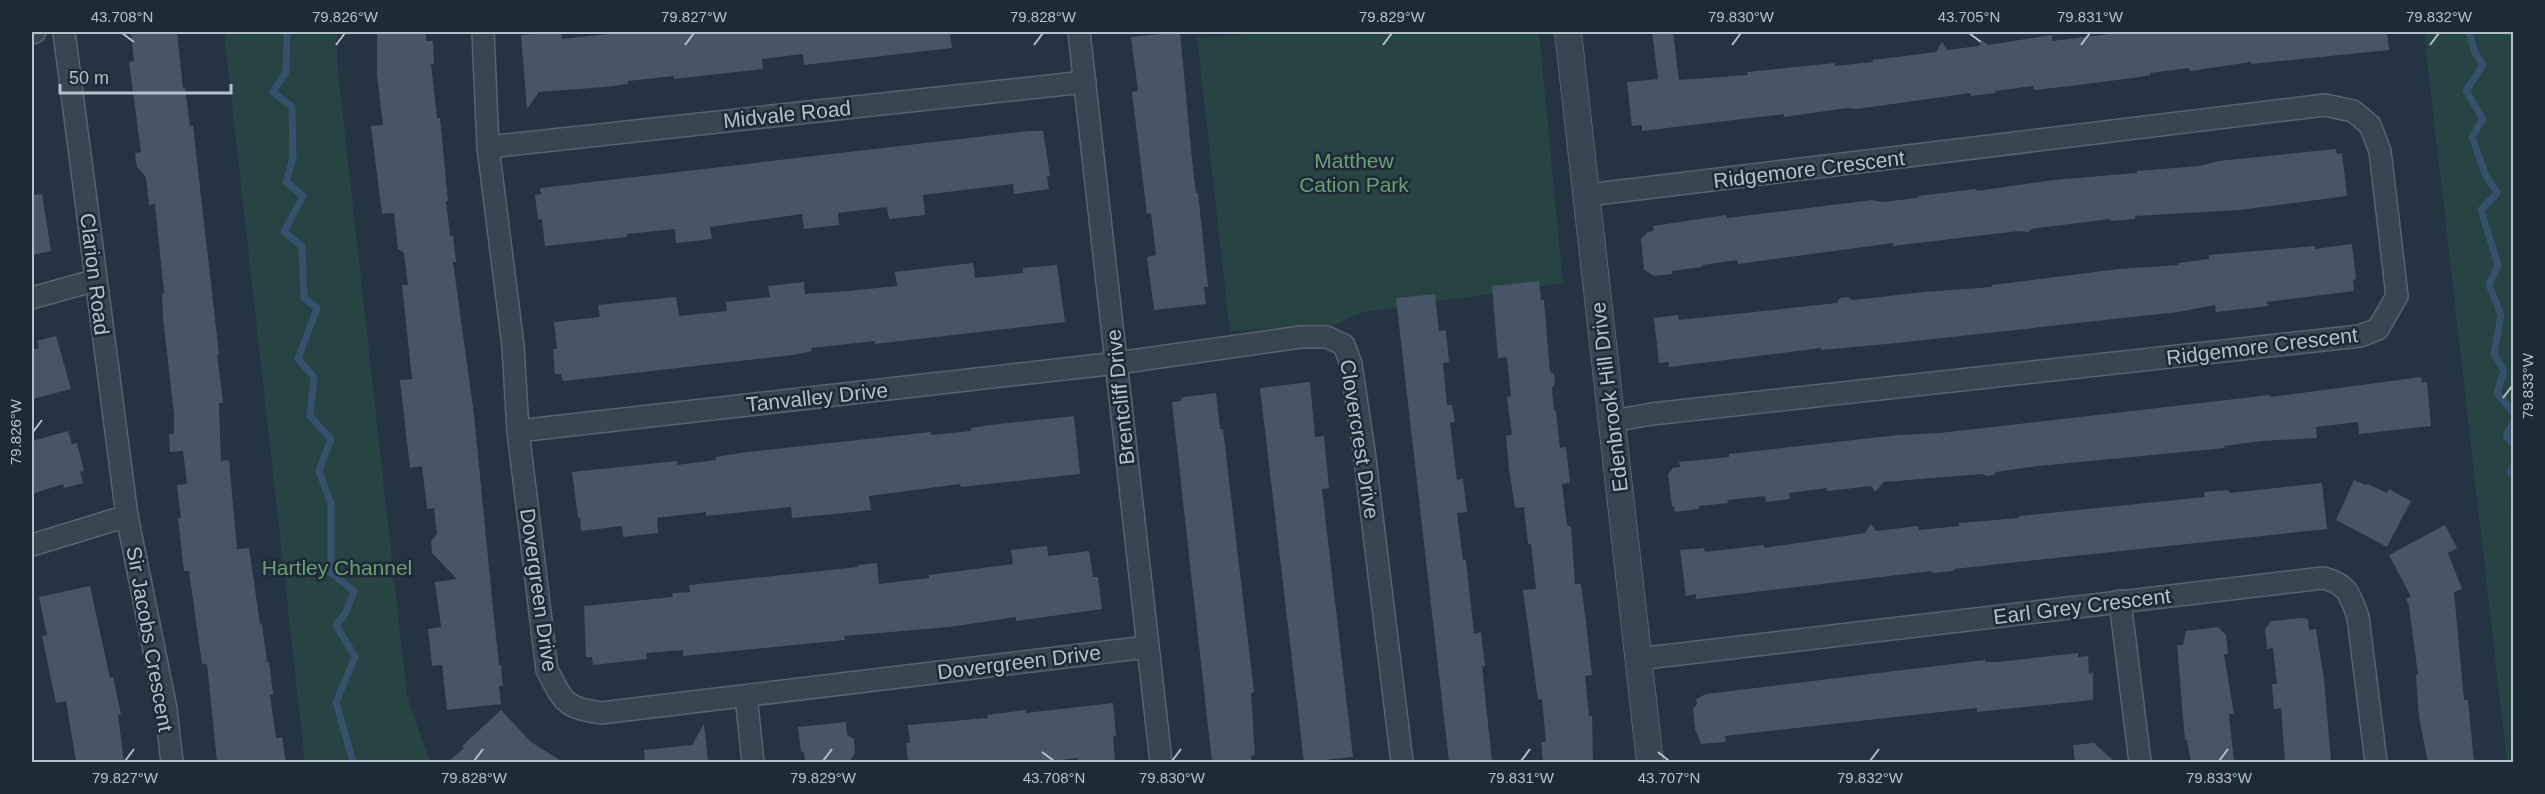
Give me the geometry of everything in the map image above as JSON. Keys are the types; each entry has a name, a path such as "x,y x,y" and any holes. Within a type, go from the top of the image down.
{"street":[{"name":"Clarion Road","path":"64,32 127,516"},
{"name":"Dovergreen Drive","path":"483,32 488,147 513,346 518,431 547,670 560,695 574,709 601,712 1147,646"},
{"name":"Brentcliff Drive","path":"1079,32 1161,762"},
{"name":"Edenbrook Hill Drive","path":"1568,32 1650,762"},
{"name":"Midvale Road","path":"488,147 1085,82"},
{"name":"Ridgemore Crescent","path":"1588,195 2325,105 2353,111 2370,125 2380,151 2397,296 2378,329 2360,336 1675,412 1612,421"},
{"path":"32,298 96,280"},
{"name":"Clovercrest Drive","path":"1117,363 1301,337 1327,338 1344,345 1351,364 1364,451 1402,762"},
{"name":"Tanvalley Drive","path":"518,431 1117,363"},
{"path":"32,545 127,516"},
{"name":"Sir Jacobs Crescent","path":"127,516 166,709 172,762"},
{"name":"Earl Grey Crescent","path":"1638,659 2323,578 2338,582 2350,596 2358,617 2376,762"},
{"path":"2120,601 2140,762"},
{"path":"746,696 753,762"}],"green space":[{"name":"Hartley Channel","path":"224,32 338,32 337,62 407,696 430,762 305,762"},
{"name":"Matthew Cation Park","path":"1276,32 1539,32 1563,283 1360,313 1334,325 1230,331 1197,38"},
{"path":"2424,32 2513,32 2513,762 2507,762"}],"building":[{"path":"131,32 177,32 183,89 185,88 190,126 193,126 219,354 217,354 223,403 219,403 221,461 229,460 237,549 249,548 260,624 262,624 267,662 269,662 273,694 270,695 276,738 282,737 286,762 217,762 207,664 202,664 189,571 184,571 177,485 187,484 183,451 170,452 169,434 174,434 174,415 163,318 162,293 164,293 155,204 149,205 146,177 137,167 135,153 141,152 129,62 134,61"},
{"path":"377,32 426,32 426,41 433,41 434,64 431,64 437,118 440,118 450,236 453,236 456,262 453,262 474,415 503,686 499,686 501,704 447,710 442,665 432,666 428,629 441,627 435,582 457,579 432,553 431,541 437,534 434,508 427,509 422,466 410,468 400,380 412,379 402,285 408,285 404,253 398,249 394,213 382,214 371,126 383,125 377,75"},
{"path":"561,32 562,39 608,34 607,32 950,32 952,48 804,65 803,54 762,59 763,69 674,79 674,76 628,81 628,84 605,87 539,92 527,109 521,35"},
{"path":"1180,32 1192,160 1196,193 1198,193 1208,287 1204,287 1206,304 1154,310 1147,257 1156,255 1151,213 1147,214 1132,92 1138,91 1131,37"},
{"path":"1652,32 1673,32 1679,80 1748,75 1747,72 1835,63 1835,66 1873,62 1873,60 1936,52 1942,42 1947,50 1979,46 1982,40 1988,45 2052,35 2052,41 2126,32 2387,32 2389,50 2251,64 2251,62 2190,71 2189,68 2078,85 2034,90 2033,86 1971,96 1970,93 1857,109 1847,108 1784,117 1784,114 1642,131 1642,125 1632,126 1627,82 1658,79"},
{"path":"1043,131 1050,176 1047,177 1049,189 1014,194 1013,184 923,195 925,215 889,219 887,207 838,213 839,225 804,229 802,214 710,227 712,239 676,243 675,229 545,246 542,219 538,220 535,195 541,194 540,188"},
{"path":"2336,149 2337,154 2342,153 2347,196 2239,210 2135,216 2135,219 2110,221 2110,219 2031,229 2029,232 2018,231 1893,246 1893,243 1738,264 1737,260 1654,276 1644,270 1641,239 1648,232 1654,231 1653,226 1726,215 1727,218 1872,200 1882,202 2053,180 2137,173 2137,171 2199,166 2218,161"},
{"path":"42,194 51,251 32,255 32,195"},
{"path":"2352,244 2356,279 2353,280 2354,291 2267,302 2268,306 2216,312 2215,305 2178,312 1897,343 1821,350 1821,348 1669,367 1669,362 1659,363 1654,318 1678,315 1679,320 1837,303 1840,298 1848,297 1852,300 1992,287 1992,285 2119,269 2179,265 2178,263 2209,259 2209,255 2315,246 2315,249"},
{"path":"973,263 975,278 1023,273 1023,268 1057,265 1065,322 875,344 875,341 811,348 812,351 793,355 563,381 561,374 555,374 553,349 557,349 554,322 600,317 598,305 676,297 679,316 727,311 726,302 770,297 768,286 804,282 805,294 897,286 895,272"},
{"path":"1539,281 1541,300 1544,300 1550,372 1554,374 1555,383 1552,388 1560,448 1566,447 1570,483 1562,484 1567,525 1571,527 1575,584 1581,584 1592,675 1585,676 1589,716 1592,716 1593,762 1543,762 1541,742 1546,742 1542,699 1538,700 1523,590 1536,589 1531,544 1528,544 1524,507 1515,508 1509,469 1506,436 1512,435 1507,397 1511,396 1507,357 1498,358 1492,286"},
{"path":"1435,294 1439,331 1446,330 1449,362 1443,363 1447,405 1452,405 1455,422 1450,423 1457,480 1463,479 1467,512 1457,513 1463,560 1466,560 1474,634 1481,632 1485,666 1482,666 1492,762 1449,762 1396,298"},
{"path":"56,336 71,389 32,399 32,350 39,348 37,341"},
{"path":"2421,377 2422,383 2427,382 2431,426 2359,434 2358,422 2316,427 2317,438 2261,441 2224,446 2225,448 2038,466 1996,472 1994,475 1986,476 1983,474 1884,482 1875,492 1871,486 1827,491 1827,488 1789,493 1790,499 1766,502 1765,496 1727,500 1728,503 1699,506 1699,509 1675,512 1672,506 1668,474 1673,468 1680,467 1679,462 1729,457 1729,454 1898,435 1940,433 2270,395 2270,397"},
{"path":"1310,382 1315,437 1324,436 1329,488 1322,489 1353,757 1304,762 1260,388"},
{"path":"1216,393 1220,429 1223,429 1254,692 1251,693 1255,755 1251,756 1252,762 1212,762 1172,402 1180,401 1184,397"},
{"path":"1074,416 1080,474 961,487 960,484 869,496 871,510 835,514 792,518 791,507 706,516 706,512 657,518 658,533 623,537 622,526 581,531 580,518 578,518 572,472 677,461 677,465 716,460 716,457 740,453 931,432 931,435 971,431 971,428 990,425"},
{"path":"68,431 72,444 77,443 84,471 80,472 83,483 64,488 63,484 32,494 32,441"},
{"path":"2354,480 2387,493 2389,489 2411,501 2387,547 2336,520"},
{"path":"2322,483 2327,529 1954,569 1954,571 1932,573 1931,571 1696,599 1696,594 1686,596 1680,550 1704,548 1705,552 1764,545 1764,548 1865,533 1871,524 1876,531 1918,526 1919,530 1959,526 1959,523 2019,518 2019,516 2205,497 2204,492 2229,490 2229,493"},
{"path":"2445,525 2457,548 2448,553 2462,589 2454,592 2464,700 2468,700 2474,762 2428,762 2419,717 2416,675 2418,675 2409,606 2406,599 2411,597 2389,555"},
{"path":"1047,546 1048,556 1089,551 1093,577 1098,577 1102,609 1016,621 1016,617 949,627 844,636 845,640 683,656 683,650 646,653 647,659 593,665 592,657 586,657 584,606 673,597 672,593 690,592 689,585 877,563 879,584 929,578 929,575 1013,564 1011,550"},
{"path":"90,586 110,678 113,677 121,714 118,715 124,762 76,762 66,701 56,703 42,636 47,635 39,597"},
{"path":"2308,619 2309,630 2316,629 2324,679 2331,762 2285,762 2281,708 2274,709 2272,684 2277,684 2273,648 2267,649 2265,629 2271,621"},
{"path":"2218,627 2226,635 2228,654 2224,654 2234,714 2229,714 2234,762 2191,762 2187,740 2185,740 2177,645 2183,645 2186,631"},
{"path":"2078,653 2078,657 2088,656 2089,674 2093,672 2093,700 1977,712 1977,708 1760,732 1725,736 1726,742 1701,744 1695,729 1693,709 1697,704 1696,699 1706,694 1985,660 1985,662 1997,662"},
{"path":"1113,703 1116,736 1113,736 1115,762 1078,762 1078,758 1044,762 908,762 906,743 910,743 908,725 988,718 987,715 1026,710 1026,713"},
{"path":"501,710 531,742 563,762 448,762"},
{"path":"846,722 847,735 854,739 855,753 849,762 805,762 804,752 801,752 798,727"},
{"path":"704,724 708,762 645,762 644,750 692,745"},
{"path":"2094,743 2115,762 2075,762 2073,745"}],"waterway":[{"path":"287,32 286,72 273,92 292,107 293,158 286,182 303,196 284,232 302,246 304,298 317,308 298,359 314,377 310,416 331,439 319,471 331,504 331,573 354,591 345,614 336,625 355,657 336,702 353,762"},
{"path":"2469,32 2475,53 2483,65 2466,91 2483,119 2472,137 2485,174 2497,193 2481,210 2498,265 2489,285 2501,315 2494,354 2504,371 2497,393 2514,413"},
{"path":"2514,422 2506,435 2514,445"},
{"path":"2514,464 2510,472 2514,474"}]}
